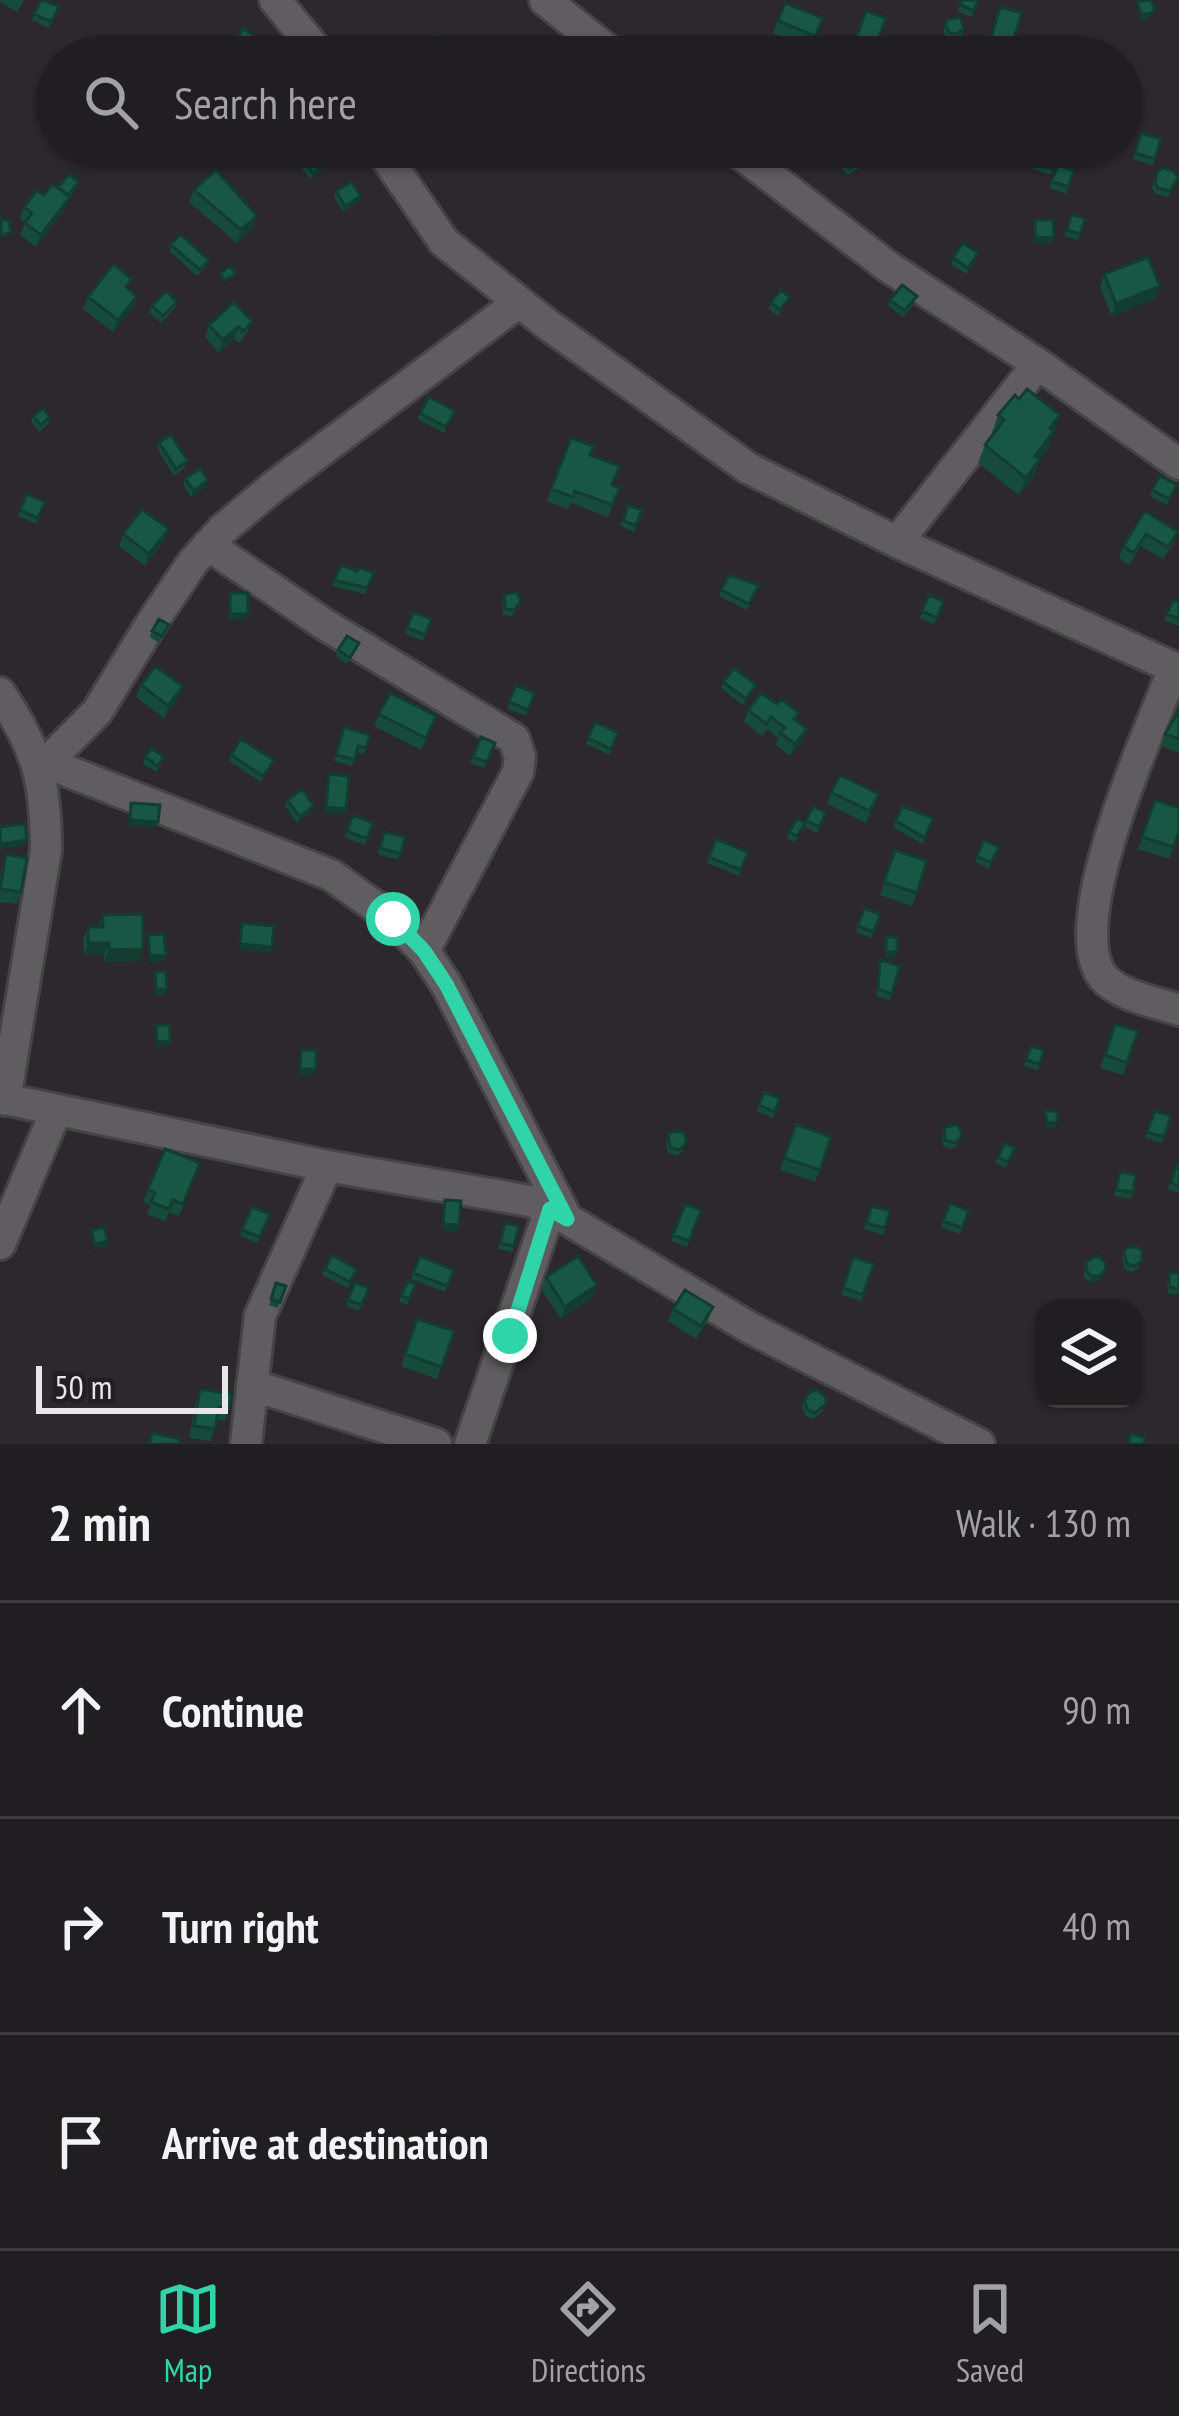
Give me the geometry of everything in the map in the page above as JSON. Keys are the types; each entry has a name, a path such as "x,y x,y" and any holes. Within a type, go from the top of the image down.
{"street":[{"path":"274,0 304,36"},
{"path":"545,0 590,36"},
{"path":"392,168 444,242 748,468 896,542 1176,669 1102,859 1091,934 1092,955 1104,979 1125,992 1179,1010"},
{"path":"759,168 886,266 1038,364 1179,464"},
{"path":"519,302 272,487 208,545 151,624 98,712 44,766 46,850 3,1099 327,1166 509,1196 558,1214 752,1329 979,1444"},
{"path":"896,542 1038,364"},
{"path":"208,545 324,624 514,739 520,757 518,772 424,951"},
{"path":"0,693 13,731 44,766 331,875 393,919 424,951 473,1032 558,1214 470,1444"},
{"path":"0,1244 56,1111"},
{"path":"246,1444 260,1316 327,1166"},
{"path":"252,1385 436,1444"}],"building":[{"path":"41,0 59,6 52,22 34,14"},
{"path":"962,0 978,0 974,11 960,5"},
{"path":"1151,0 1155,9 1141,14 1137,1"},
{"path":"785,3 823,18 815,36 778,21"},
{"path":"1000,7 1022,13 1015,36 991,36"},
{"path":"866,11 886,18 879,36 857,36"},
{"path":"960,17 964,28 950,33 947,20"},
{"path":"1143,134 1161,139 1155,159 1143,155"},
{"path":"1057,168 1074,171 1068,187 1052,181"},
{"path":"1163,168 1174,171 1178,178 1170,191 1158,188 1155,182"},
{"path":"216,170 257,216 241,230 194,190"},
{"path":"69,174 79,182 68,195 58,187"},
{"path":"351,182 361,196 345,206 336,191"},
{"path":"53,184 70,197 41,235 25,223 32,213 24,207 37,190 44,195"},
{"path":"1072,214 1085,219 1080,234 1067,230"},
{"path":"1,219 9,221 11,232 1,236"},
{"path":"1035,220 1053,220 1054,237 1035,238"},
{"path":"180,234 209,260 200,270 171,245"},
{"path":"963,243 978,253 968,268 953,258"},
{"path":"1148,257 1160,286 1116,304 1104,274"},
{"path":"113,264 132,279 126,287 137,296 118,320 88,297"},
{"path":"230,266 236,274 225,280 220,273"},
{"path":"902,285 917,296 905,311 890,300"},
{"path":"781,290 790,297 780,310 771,302"},
{"path":"166,291 177,302 163,316 152,306"},
{"path":"234,302 252,321 244,331 238,327 223,340 209,325"},
{"path":"1027,389 1060,415 1026,478 985,445 1004,420 998,415"},
{"path":"429,397 455,411 446,427 420,413"},
{"path":"43,408 50,417 41,425 33,416"},
{"path":"171,435 188,461 176,469 159,442"},
{"path":"571,438 594,446 590,455 620,466 612,485 620,488 612,505 575,491 573,497 551,489"},
{"path":"200,468 208,480 194,491 185,479"},
{"path":"1160,476 1177,485 1169,499 1152,490"},
{"path":"27,494 45,502 38,518 20,510"},
{"path":"628,505 642,510 636,526 623,520"},
{"path":"142,509 169,529 149,554 123,534"},
{"path":"1145,511 1178,532 1168,547 1146,534 1134,553 1123,546"},
{"path":"341,565 374,573 367,588 334,580"},
{"path":"729,575 759,585 749,604 721,590"},
{"path":"516,592 521,600 515,610 505,609 504,595"},
{"path":"230,593 248,593 248,614 230,614"},
{"path":"929,595 944,601 937,618 922,611"},
{"path":"1173,600 1179,602 1179,619 1167,614"},
{"path":"413,612 432,619 425,635 407,628"},
{"path":"159,619 169,625 162,636 152,631"},
{"path":"347,636 359,643 350,658 338,650"},
{"path":"155,666 183,686 168,706 141,685"},
{"path":"734,668 756,685 746,699 723,682"},
{"path":"516,685 535,693 528,710 509,702"},
{"path":"390,693 436,716 426,738 379,714"},
{"path":"761,693 777,704 781,699 799,713 794,719 807,729 795,744 780,733 785,728 771,717 766,724 748,710"},
{"path":"1179,710 1179,739 1165,734"},
{"path":"595,722 618,733 611,749 588,738"},
{"path":"344,727 370,735 366,748 358,746 355,760 336,755"},
{"path":"481,737 495,743 487,762 473,757"},
{"path":"241,739 274,760 263,776 231,755"},
{"path":"151,748 164,757 158,766 145,757"},
{"path":"329,774 349,776 346,809 326,807"},
{"path":"840,775 879,794 870,811 831,792"},
{"path":"302,789 314,806 300,817 287,800"},
{"path":"1155,800 1179,808 1174,847 1142,837"},
{"path":"131,803 160,805 158,822 130,820"},
{"path":"813,806 826,813 819,827 806,820"},
{"path":"902,806 933,818 925,838 896,821"},
{"path":"353,815 373,823 367,839 347,831"},
{"path":"797,819 805,823 797,836 789,832"},
{"path":"25,824 27,840 0,844 0,827"},
{"path":"384,832 405,837 401,854 380,848"},
{"path":"716,839 748,852 741,870 709,857"},
{"path":"984,840 999,847 991,863 977,856"},
{"path":"895,850 927,861 917,893 884,882"},
{"path":"6,854 27,858 21,892 0,889"},
{"path":"864,908 880,914 874,932 858,926"},
{"path":"143,914 143,949 109,950 109,943 88,943 88,927 103,927 103,915"},
{"path":"242,923 274,926 272,947 240,944"},
{"path":"164,934 166,955 150,956 148,935"},
{"path":"886,937 897,937 897,952 886,952"},
{"path":"880,960 900,966 892,994 878,989"},
{"path":"166,971 167,989 156,989 155,972"},
{"path":"1115,1024 1138,1031 1127,1063 1105,1055"},
{"path":"156,1025 170,1025 170,1041 157,1042"},
{"path":"1031,1046 1044,1050 1040,1064 1026,1060"},
{"path":"301,1050 316,1050 316,1069 300,1069"},
{"path":"764,1092 780,1098 775,1112 759,1105"},
{"path":"1045,1111 1057,1111 1057,1122 1047,1123"},
{"path":"1155,1111 1171,1116 1164,1137 1147,1132"},
{"path":"796,1124 831,1137 820,1170 784,1158"},
{"path":"957,1124 960,1139 945,1140 944,1128"},
{"path":"683,1132 687,1140 679,1150 670,1147 668,1135"},
{"path":"1005,1143 1015,1148 1008,1162 998,1157"},
{"path":"165,1149 200,1163 183,1204 173,1200 169,1209 151,1202 155,1193 148,1189"},
{"path":"1179,1164 1179,1186 1171,1183"},
{"path":"1120,1172 1136,1175 1133,1192 1116,1190"},
{"path":"445,1200 461,1201 459,1225 443,1224"},
{"path":"950,1203 969,1211 962,1228 943,1221"},
{"path":"685,1204 701,1210 689,1241 673,1235"},
{"path":"872,1206 890,1211 885,1228 866,1223"},
{"path":"252,1207 270,1214 260,1237 242,1230"},
{"path":"505,1223 519,1226 514,1246 500,1243"},
{"path":"104,1227 108,1241 94,1244 92,1230"},
{"path":"1128,1247 1142,1251 1142,1261 1134,1266 1127,1264 1124,1252"},
{"path":"332,1255 357,1269 350,1282 325,1269"},
{"path":"420,1256 454,1270 447,1286 413,1273"},
{"path":"578,1256 597,1285 565,1307 546,1277"},
{"path":"1098,1256 1106,1269 1092,1276 1086,1262"},
{"path":"853,1257 874,1264 863,1295 843,1288"},
{"path":"1179,1272 1179,1288 1170,1287 1169,1274"},
{"path":"408,1281 416,1284 409,1299 401,1295"},
{"path":"355,1282 369,1288 362,1305 348,1300"},
{"path":"276,1283 286,1286 280,1302 271,1299"},
{"path":"685,1290 713,1307 701,1326 673,1309"},
{"path":"417,1319 454,1331 442,1367 405,1354"},
{"path":"200,1389 232,1394 229,1409 219,1407 215,1429 194,1426"},
{"path":"817,1390 826,1397 826,1404 815,1413 804,1400"},
{"path":"152,1433 180,1439 179,1444 150,1444"},
{"path":"1130,1434 1145,1437 1144,1444 1129,1444"}],"route":[{"path":"393,919 424,951 446,984 567,1219 550,1209 510,1336"}]}
